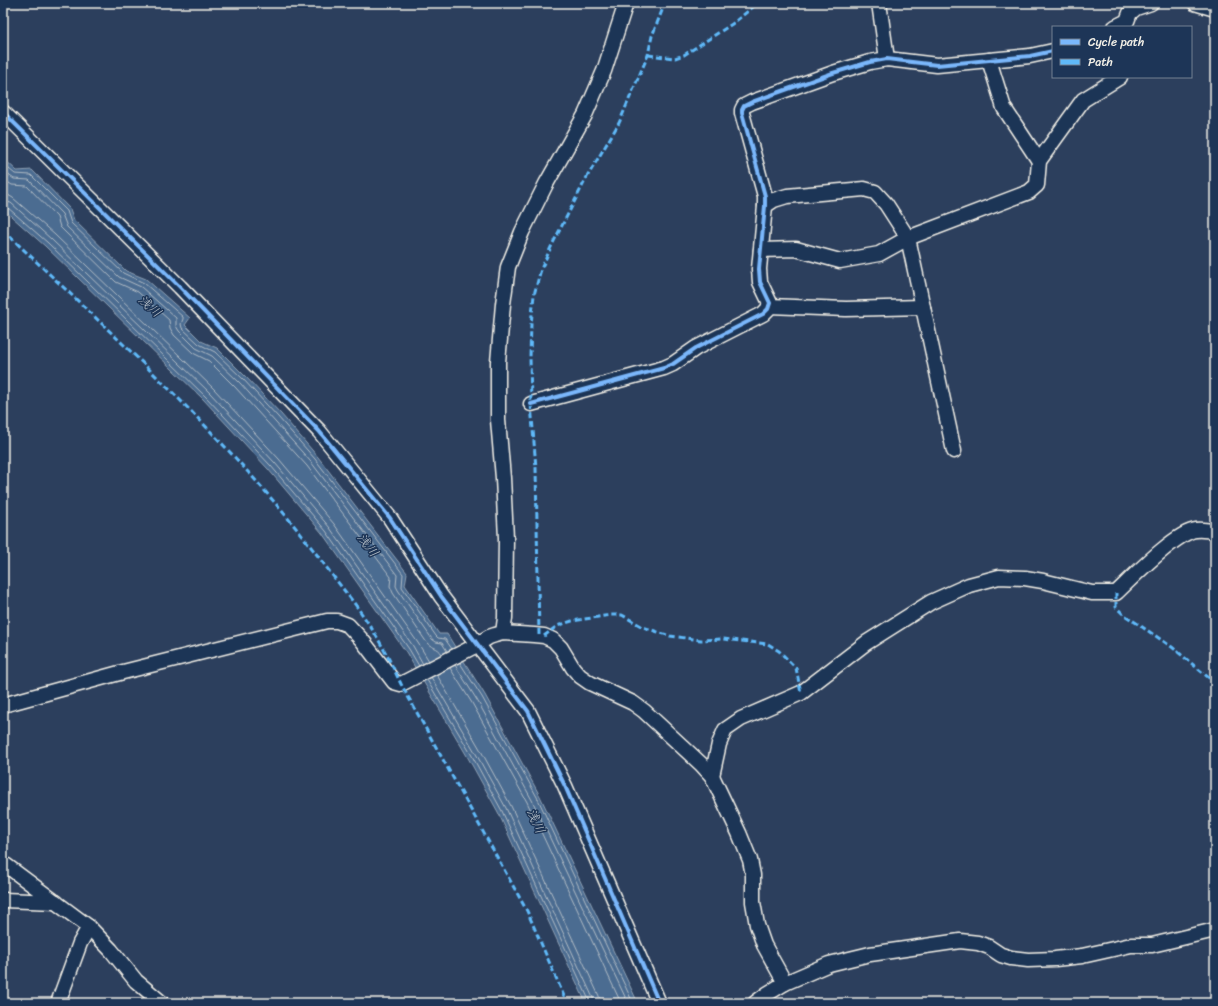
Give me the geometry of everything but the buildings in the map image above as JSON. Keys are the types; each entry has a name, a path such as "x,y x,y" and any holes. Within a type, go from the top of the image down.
{"street":[{"path":"503,633 505,618 506,538 498,420 498,362 508,267 522,232 546,184 585,115 604,71 626,3"},
{"path":"879,3 887,60"},
{"path":"1124,25 1130,13 1136,8 1151,3"},
{"path":"1195,3 1215,9"},
{"path":"531,404 664,368 673,364 696,348 763,314 768,310 770,303 760,282 759,269 766,206 765,196 742,110 744,106 833,73 870,62 887,60 937,65 1030,56 1052,51"},
{"path":"989,60 1004,108 1039,161"},
{"path":"761,250 796,249 840,261 879,254 908,238 1030,192 1037,185 1039,161 1083,100 1118,78"},
{"path":"3,112 180,287 319,431 390,518 475,646 528,711 565,786 659,1003"},
{"path":"766,206 774,200 787,196 864,189 875,192 886,204 908,238 954,451"},
{"path":"769,306 846,309 923,306"},
{"path":"712,776 725,730 742,719 801,693 866,643 931,602 969,585 999,577 1037,580 1092,594 1116,593 1172,542 1185,533 1196,530 1215,531"},
{"path":"3,705 123,672 327,621 337,621 348,625 362,640 394,682 402,684 475,646 489,637 503,633 544,636 553,640 561,648 573,668 580,676 590,683 644,711 702,764 712,776 750,860 753,875 757,925 764,945 785,983"},
{"path":"3,863 89,927 111,950 136,981 162,1003"},
{"path":"3,900 56,902"},
{"path":"58,1003 80,943 89,927"},
{"path":"755,1003 785,983 829,964 870,954 960,941 978,943 989,947 1001,955 1011,958 1028,960 1055,960 1131,946 1152,945 1215,930"}],"water":[{"name":"浅川","path":"3,158 17,171 32,170 70,209 74,220 126,271 146,279 190,318 185,325 201,341 217,348 281,414 318,457 407,573 405,585 439,634 447,634 485,695 540,796 638,1003 586,1003 498,812 406,652 322,533 268,469 203,399 45,246 3,209"}],"marked path":[{"path":"539,635 536,468 531,404 530,357 534,295 541,269 552,245 587,177 619,123 648,55 652,36 665,3"},
{"path":"648,55 675,58 684,55 732,24 758,3"},
{"path":"3,230 129,350 211,432 288,518 359,610 379,641 401,684 527,911 567,1003"},
{"path":"1116,593 1116,607 1123,614 1172,647 1215,683"},
{"path":"544,636 557,626 572,621 611,615 622,615 643,627 670,636 701,640 723,639 768,644 779,651 796,668 801,693"}],"cycle path":[{"path":"531,404 664,368 673,364 696,348 763,314 768,309 770,303 760,282 759,269 765,196 742,113 744,106 833,73 870,62 887,59 937,65 1030,56 1052,51"},
{"path":"3,112 180,287 319,431 390,518 441,596 528,711 565,786 659,1003"}]}
